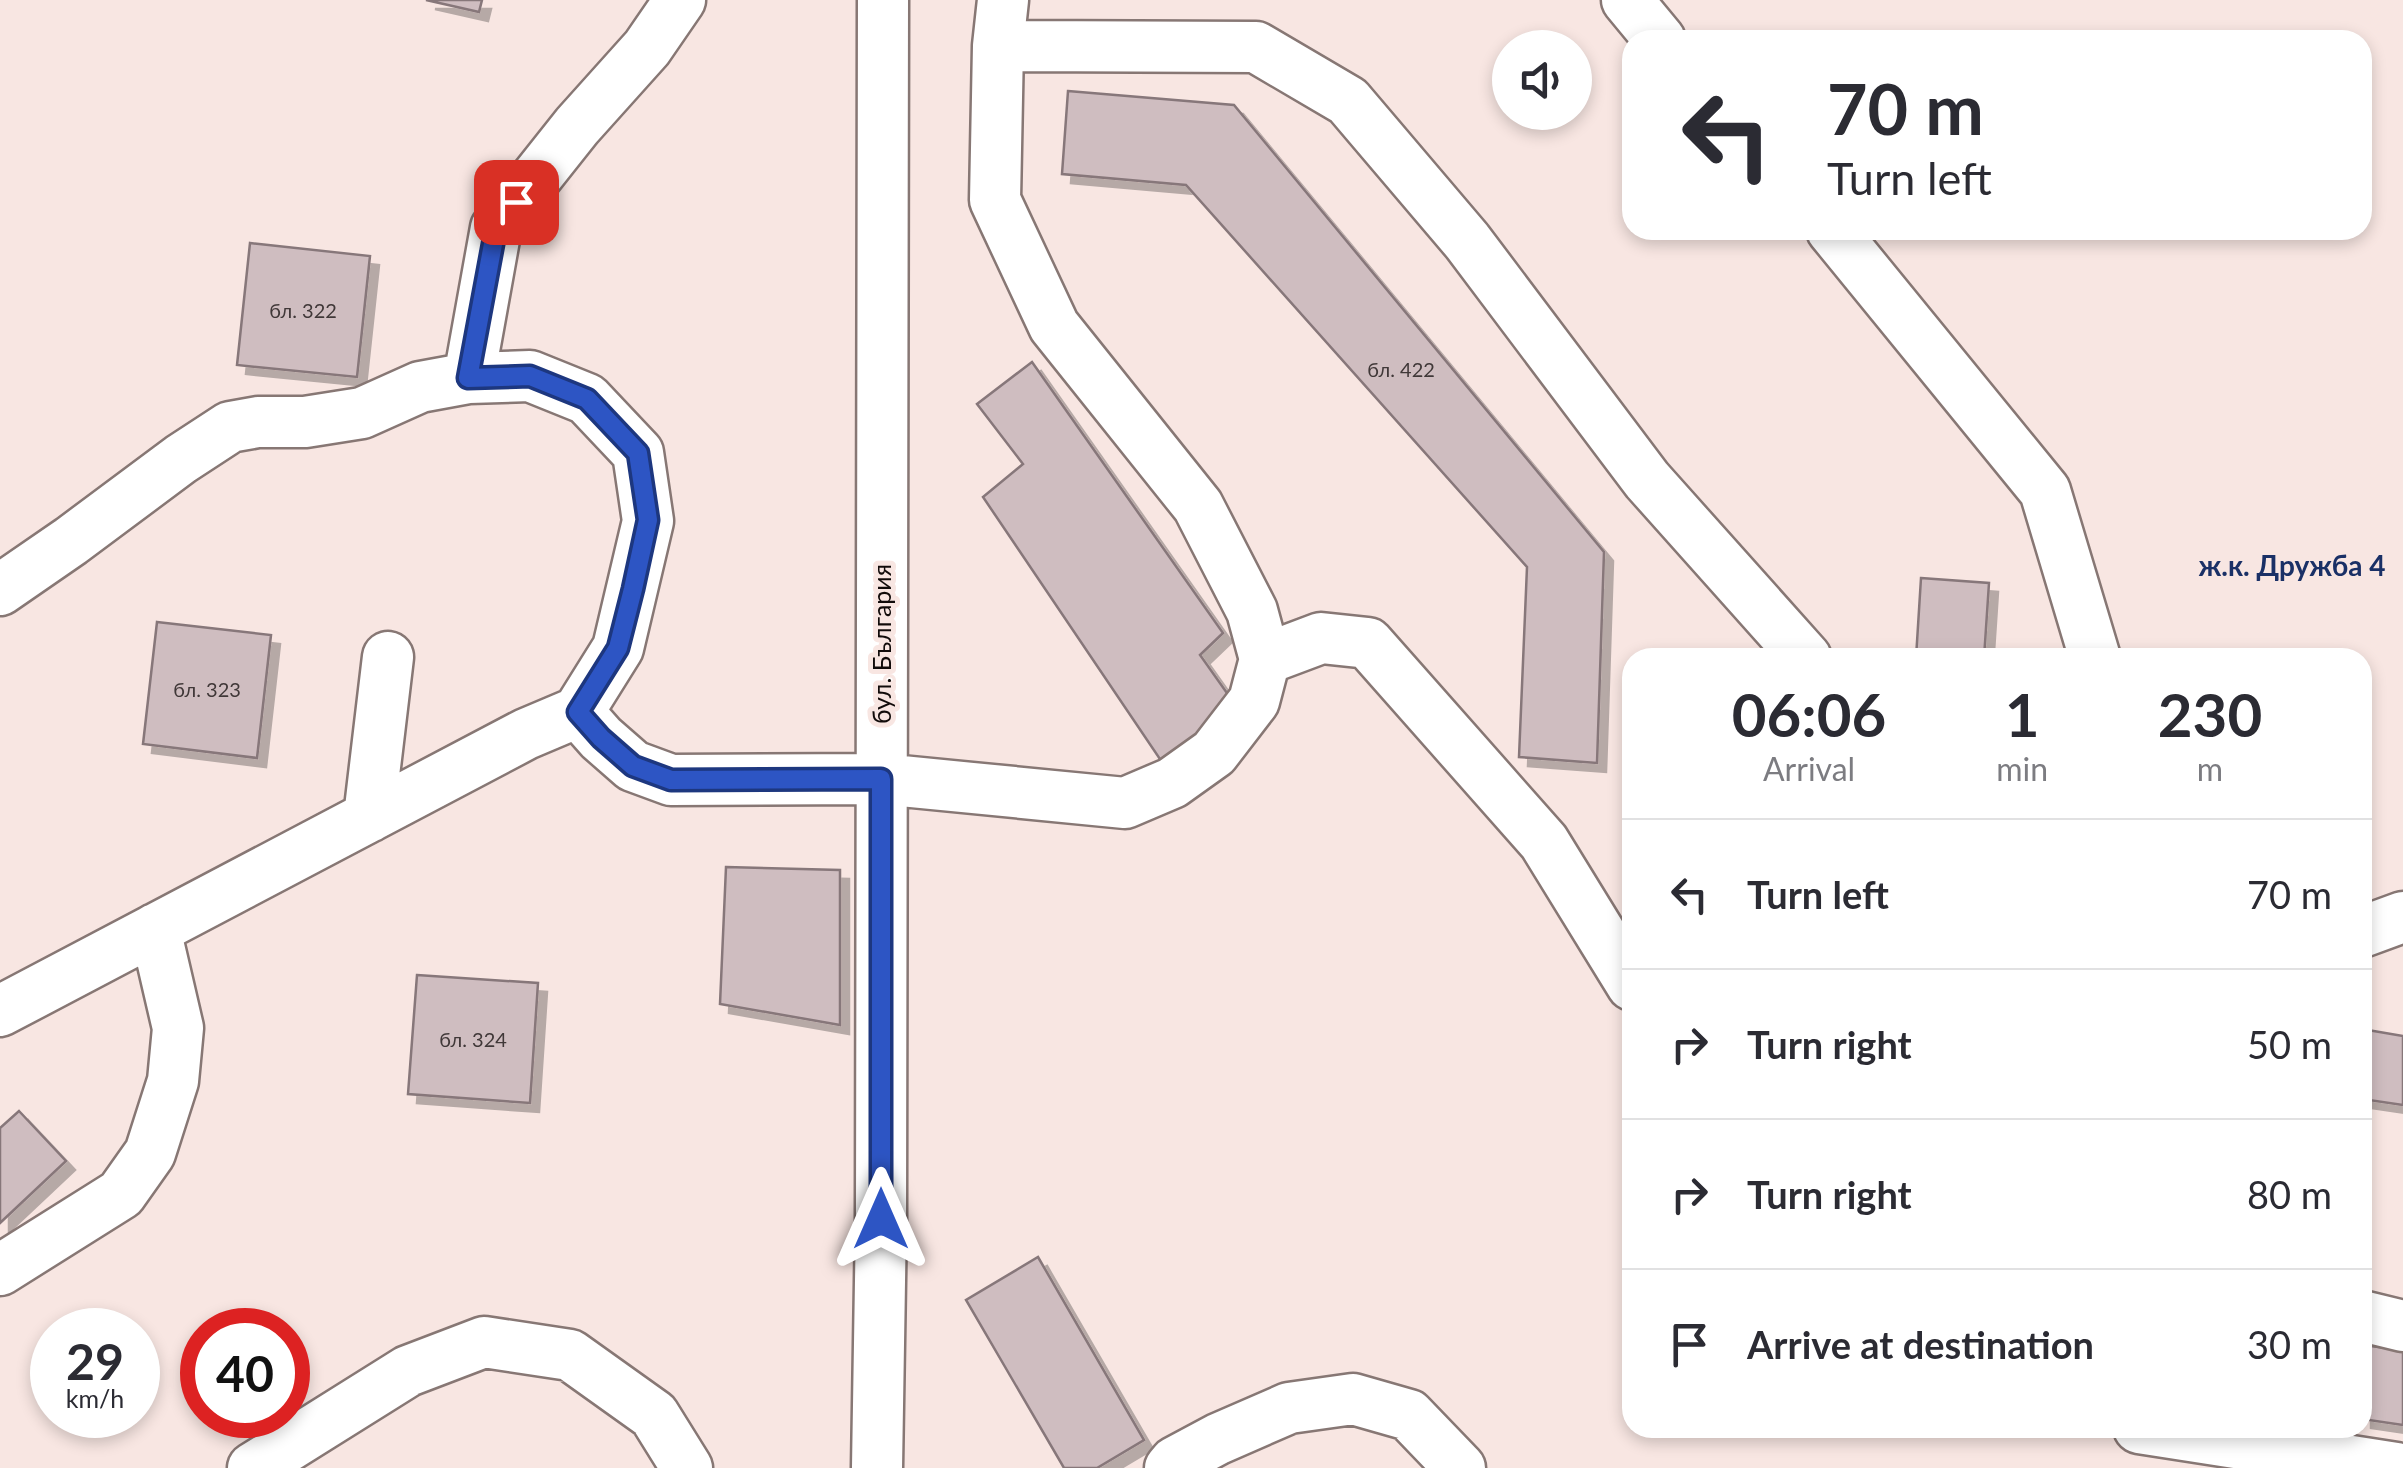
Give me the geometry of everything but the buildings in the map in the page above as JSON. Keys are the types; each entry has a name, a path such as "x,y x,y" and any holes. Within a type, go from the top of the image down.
{"street":[{"path":"468,378 496,228 577,126 646,48 680,0"},
{"name":"бул. България","path":"877,1468 884,0"},
{"path":"1627,0 1652,30"},
{"path":"578,712 633,766 671,780 881,779 1124,803 1172,783 1214,753 1254,701 1265,659 1252,612 1198,506 1054,326 995,200 1000,23 1256,46 1348,101 1467,241 1647,480 1797,648"},
{"path":"1840,240 2045,490 2093,648"},
{"path":"0,590 230,427 362,413 420,387 468,378 530,376 587,399 638,453 648,520 633,589 618,648 578,712 526,734 0,1010"},
{"path":"1265,659 1320,638 1368,643 1544,842 1622,970"},
{"path":"369,817 388,657"},
{"path":"2372,928 2403,917"},
{"path":"0,1270 121,1194 150,1153 174,1081 178,1028 155,929"},
{"path":"2372,1318 2403,1326"},
{"path":"252,1468 408,1370 484,1342 570,1355 654,1415 687,1468"},
{"path":"1170,1468 1218,1439 1289,1408 1353,1399 1409,1415 1460,1468"},
{"path":"2202,1438 2396,1468"}],"district":[{"name":"ж.к. Дружба 4","path":"2292,565"}],"route":[{"path":"516,202 496,228 468,378 530,376 587,399 638,453 648,520 618,648 578,712 633,766 671,780 881,779 881,1219"}]}
